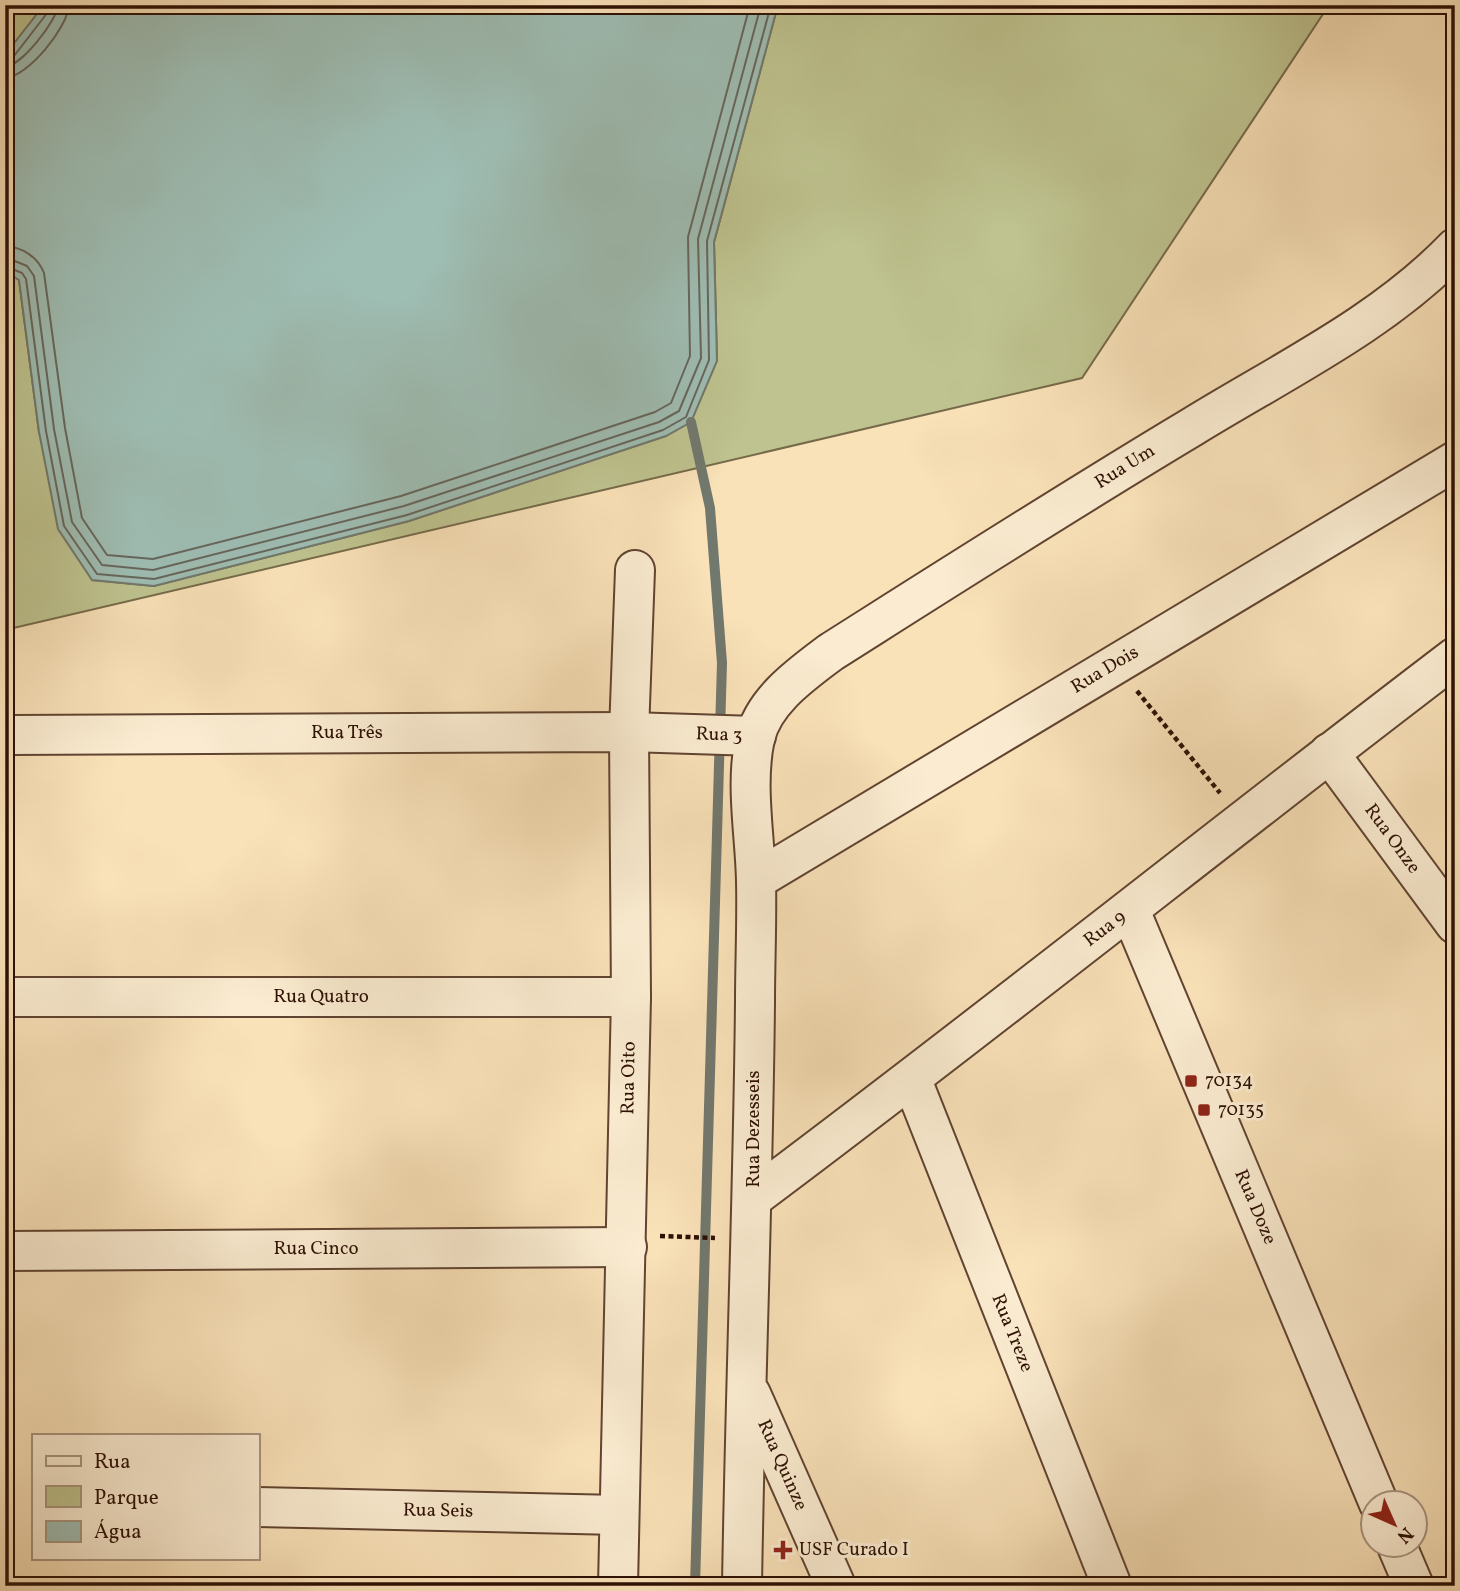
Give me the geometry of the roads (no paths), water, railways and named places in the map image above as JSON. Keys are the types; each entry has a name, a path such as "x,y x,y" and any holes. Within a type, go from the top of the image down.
{"street":[{"name":"Rua Um","path":"791,683 831,652 1098,483 1368,320 1433,270 1455,248"},
{"name":"Rua Dois","path":"756,880 1455,461"},
{"name":"Rua Oito","path":"618,1586 619,1516 642,1242 631,997 629,732 635,570"},
{"name":"Rua 9","path":"753,1198 912,1080 1036,980 1455,657"},
{"name":"Rua Dezesseis","path":"742,1586 745,1383 753,1198 756,880 746,735 791,683"},
{"name":"Rua Três","path":"11,735 683,734"},
{"name":"Rua 3","path":"683,734 746,735"},
{"name":"Rua Onze","path":"1329,753 1455,924"},
{"name":"Rua Doze","path":"1130,910 1375,1490"},
{"name":"Rua Quatro","path":"11,997 631,997"},
{"name":"Rua Treze","path":"912,1080 1112,1586"},
{"name":"Rua Cinco","path":"5,1251 642,1242"},
{"name":"Rua Quinze","path":"745,1383 836,1586"},
{"name":"Rua Seis","path":"259,1507 619,1516"},
{"path":"1403,1560 1414,1586"}],"water":[{"path":"44,5 778,5 714,242 717,361 691,422 666,436 409,521 154,586 92,580 58,529 39,432 19,280 5,271 5,55"}],"waterway":[{"path":"691,422 710,508 722,663 695,1586"}],"place":[{"name":"70134","path":"1191,1081"},
{"name":"70135","path":"1204,1110"},
{"name":"USF Curado I","path":"783,1550"}]}
